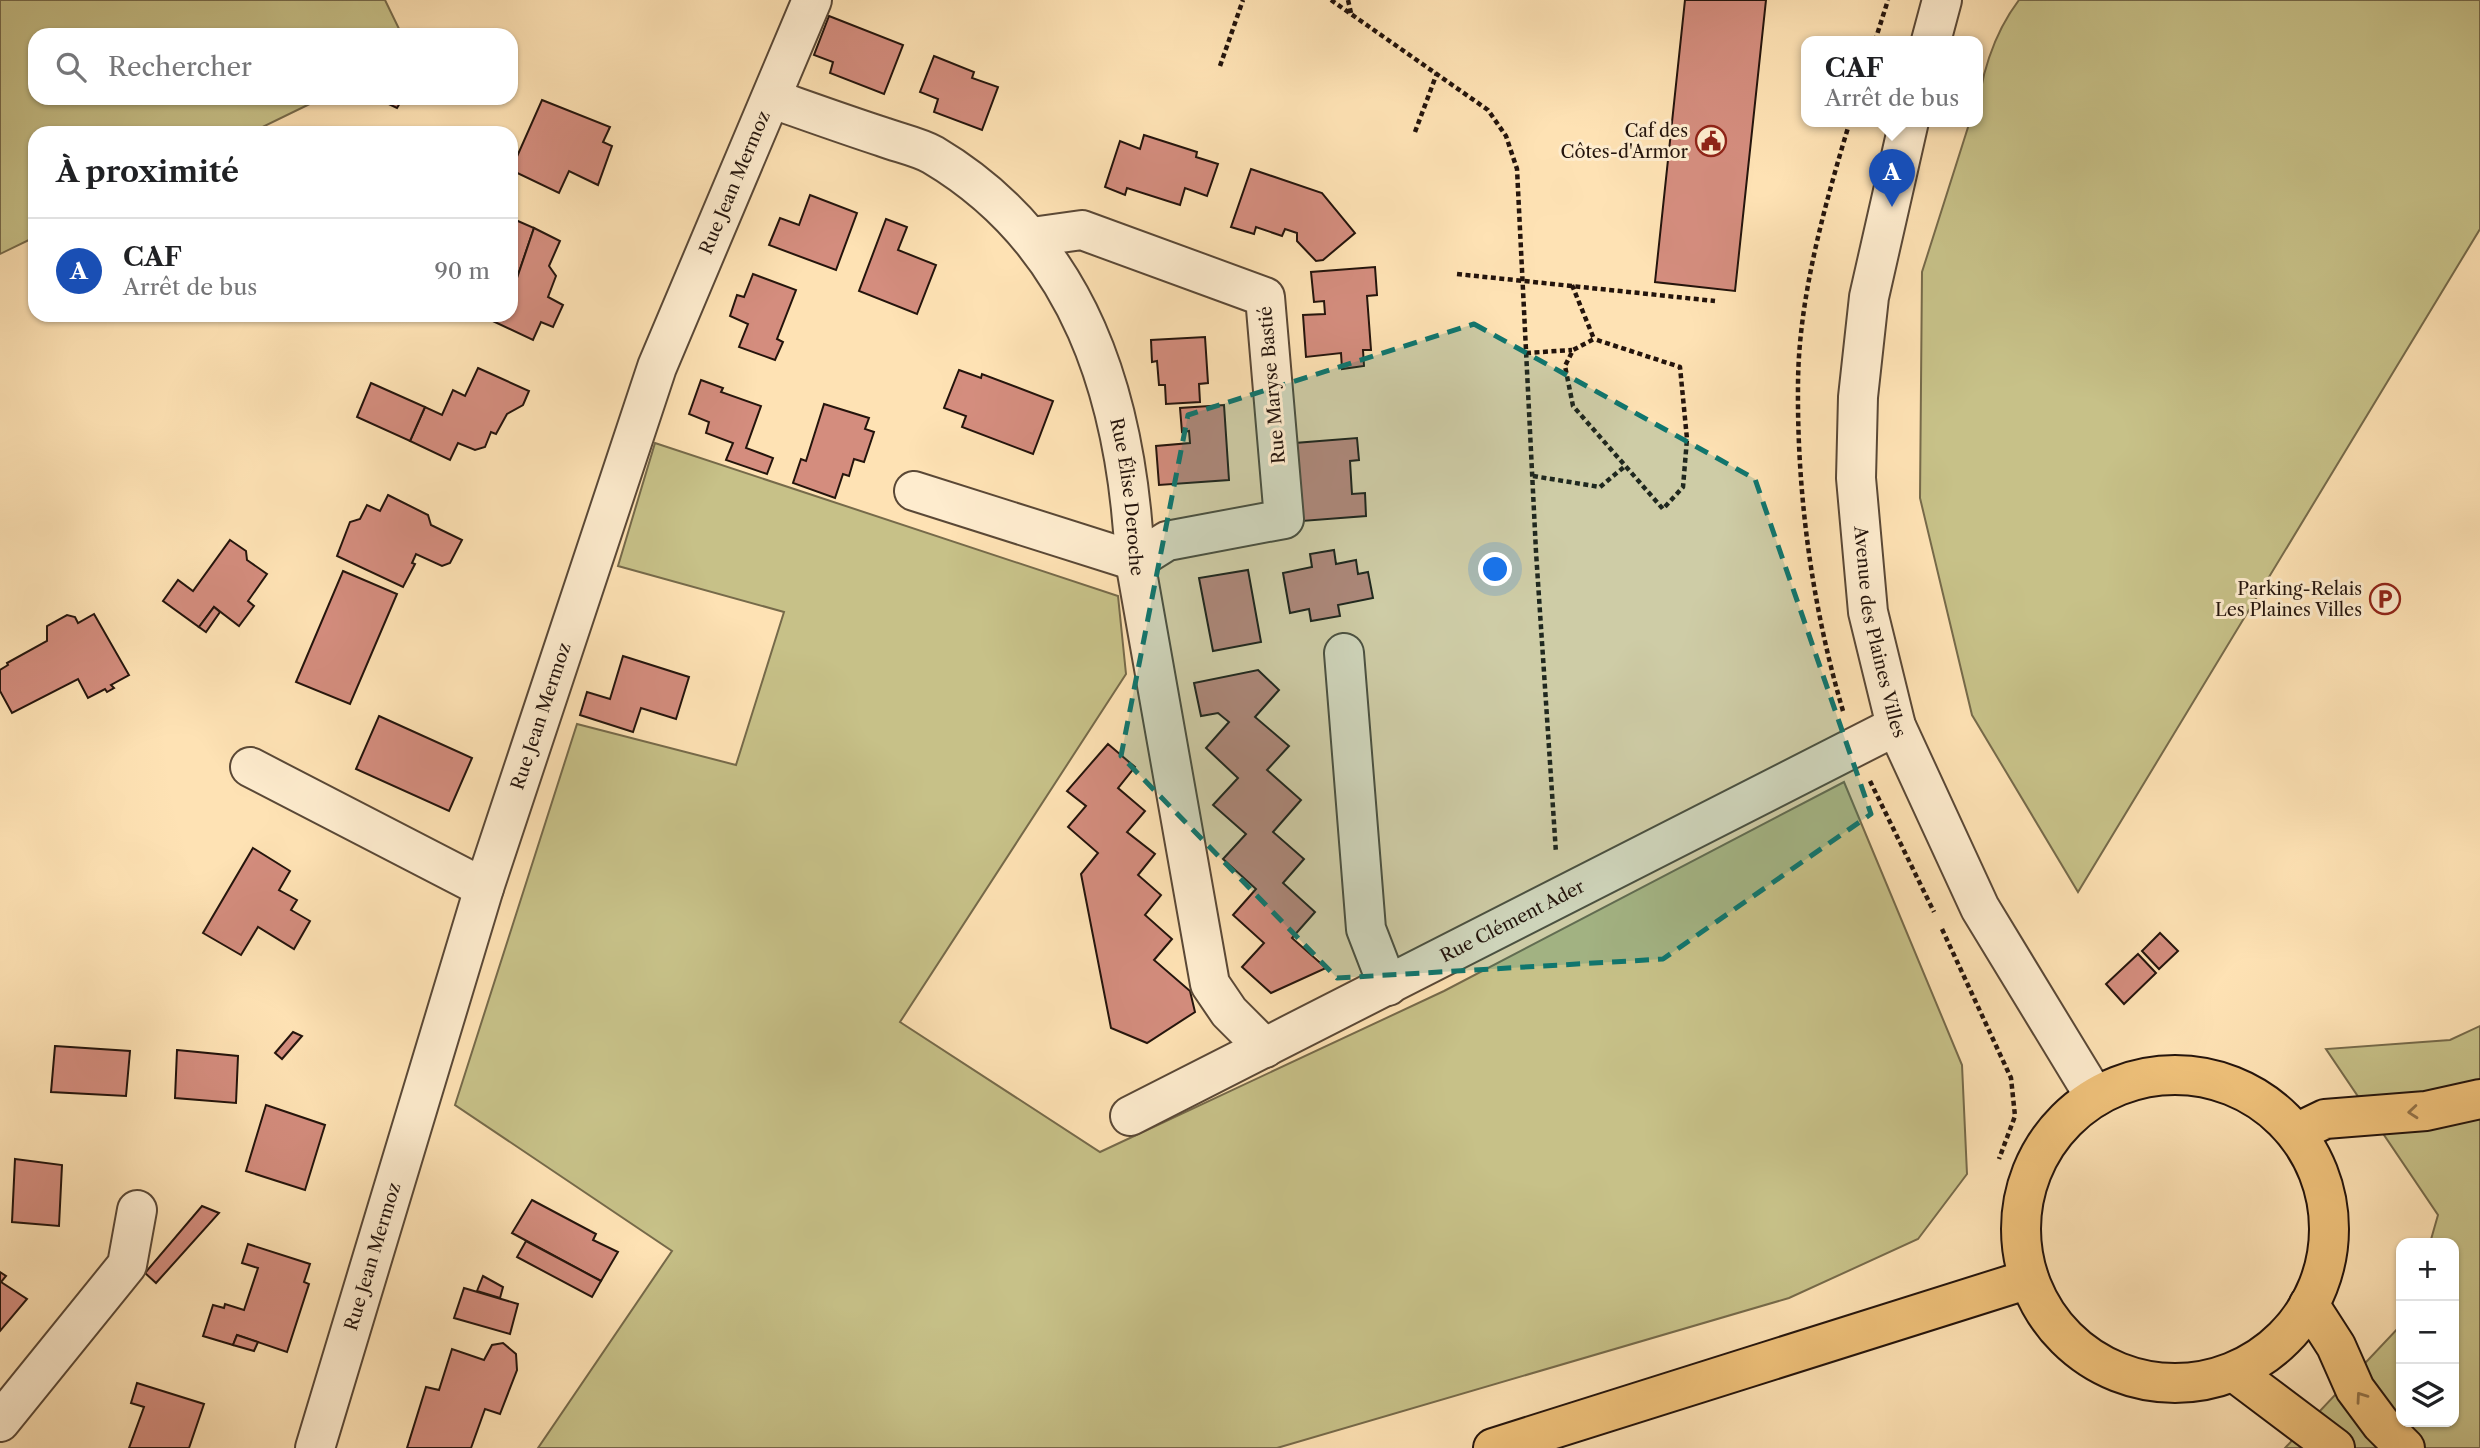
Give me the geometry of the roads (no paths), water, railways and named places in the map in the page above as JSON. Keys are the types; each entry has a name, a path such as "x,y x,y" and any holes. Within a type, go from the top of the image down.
{"main road":[{"path":"2180,1075 2224,1082 2264,1102 2296,1133 2320,1176 2330,1224 2324,1273 2303,1317 2238,1375 2162,1384 2119,1373 2080,1351 2049,1319 2029,1279 2021,1238 2024,1196 2038,1157 2062,1123 2095,1097 2147,1078 2180,1075"},
{"path":"2296,1133 2325,1119 2427,1111 2480,1099"},
{"path":"1493,1448 2029,1279"},
{"path":"2309,1304 2336,1346 2355,1390 2381,1424 2405,1448"},
{"path":"2238,1375 2335,1448"}],"street":[{"name":"Rue Jean Mermoz","path":"315,1448 484,888 657,367 773,99 812,0"},
{"path":"1932,36 1942,0"},
{"name":"Rue Élise Deroche","path":"773,99 931,154 972,183 1032,237 1078,306 1107,380 1133,512 1135,561 1210,984 1229,1012 1265,1048"},
{"name":"Avenue des Plaines Villes","path":"1908,127 1869,297 1858,397 1856,478 1868,612 1896,726 1980,908 2095,1097"},
{"name":"Rue Maryse Bastié","path":"1032,237 1082,230 1265,297 1284,519 1167,541 1135,561"},
{"path":"914,491 1135,561"},
{"path":"1344,653 1366,929 1388,986"},
{"name":"Rue Clément Ader","path":"1130,1116 1896,726"},
{"path":"250,767 484,888"},
{"path":"0,1422 127,1265 137,1210"}],"place":[{"name":"Caf des Côtes-d'Armor","path":"1711,141"},
{"name":"CAF","path":"1892,207"},
{"name":"Parking-Relais Les Plaines Villes","path":"2385,599"}]}
